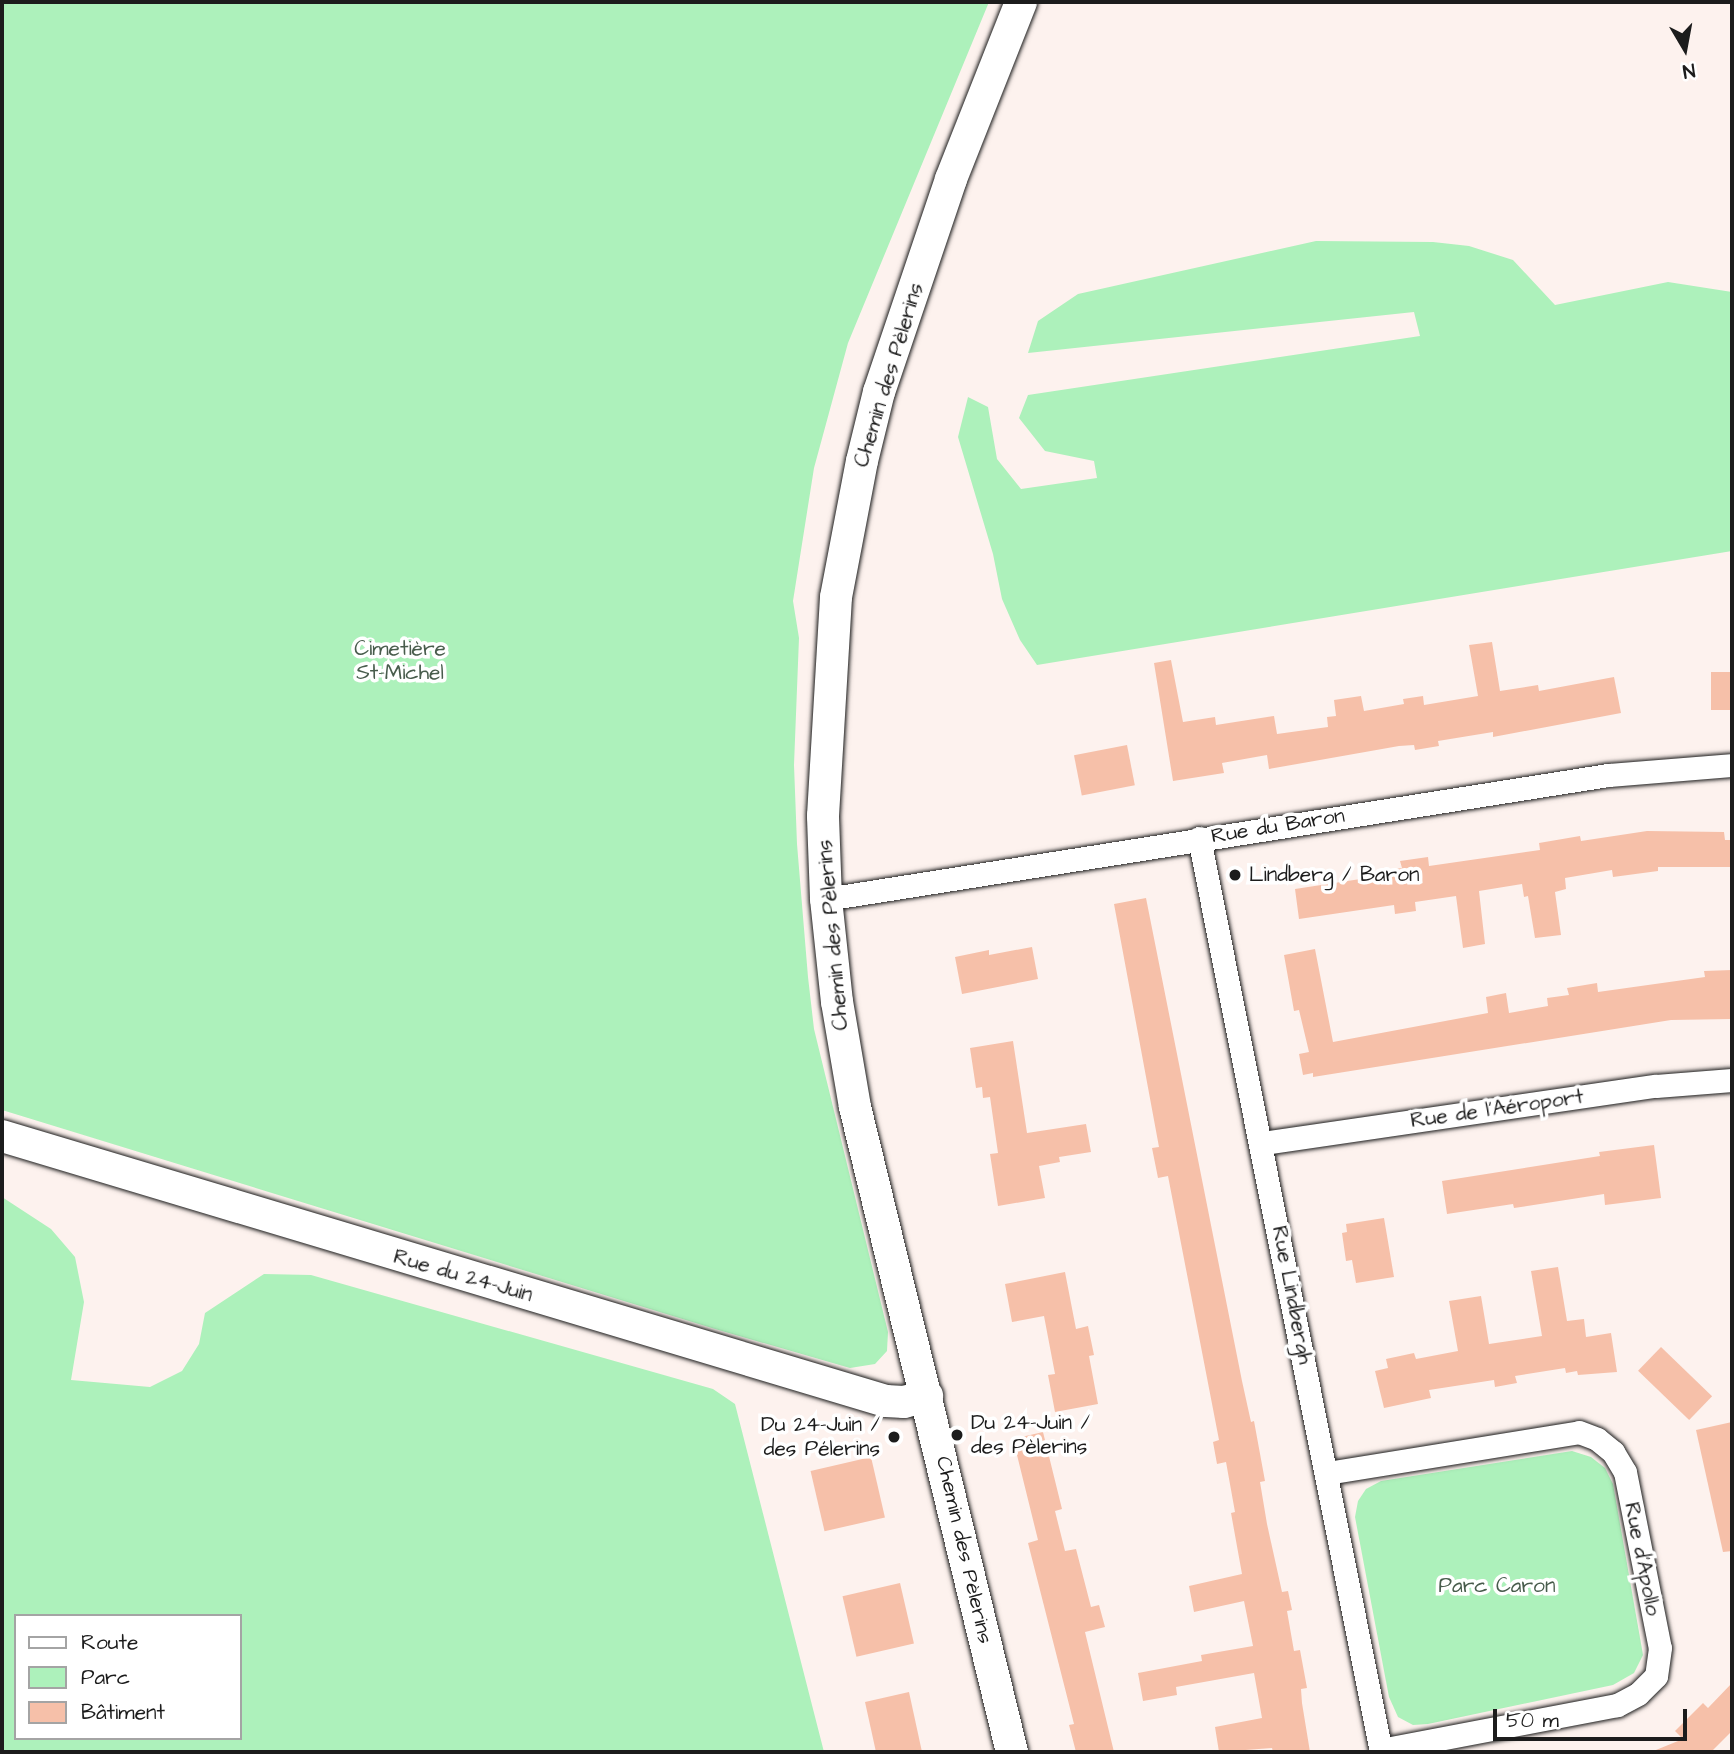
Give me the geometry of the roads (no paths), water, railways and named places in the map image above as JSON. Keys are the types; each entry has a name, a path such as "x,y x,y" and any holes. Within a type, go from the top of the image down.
{"street":[{"name":"Chemin des Pèlerins","path":"1012,1752 855,1107 837,1002 826,899 823,816 836,597 862,461 879,392 951,178 1021,2"},
{"name":"Rue du Baron","path":"826,899 1608,775 1732,765"},
{"name":"Rue Lindbergh","path":"1199,838 1262,1143 1381,1751"},
{"name":"Rue de l'Aéroport","path":"1262,1143 1656,1086 1732,1080"},
{"name":"Rue du 24-Juin","path":"2,1136 886,1401 904,1402 927,1396"},
{"name":"Rue d'Apollo","path":"1326,1473 1579,1432 1597,1439 1613,1452 1625,1472 1660,1648 1656,1676 1638,1693 1617,1705 1381,1751"}],"place":[{"name":"Lindberg / Baron","path":"1235,875"},
{"name":"Du 24-Juin / des Pèlerins","path":"957,1435"},
{"name":"Du 24-Juin / des Pélerins","path":"894,1437"}],"park label":[{"name":"Cimetière St-Michel","path":"400,661"},
{"name":"Parc Caron","path":"1497,1586"}]}
